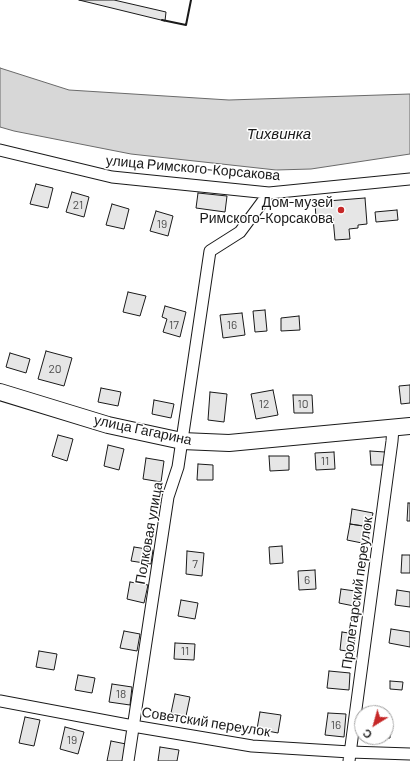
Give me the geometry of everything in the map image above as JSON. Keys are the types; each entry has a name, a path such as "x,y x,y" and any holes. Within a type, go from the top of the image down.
{"street":[{"name":"улица Римского-Корсакова","path":"0,150 112,177 269,193 410,180"},
{"name":"Полковая улица","path":"128,761 168,497 178,467 210,251 240,232 269,193"},
{"name":"улица Гагарина","path":"0,392 108,425 182,441 230,443 410,426"},
{"name":"Пролетарский переулок","path":"350,757 393,428"},
{"name":"Советский переулок","path":"0,701 252,746 350,757 410,754"}],"water":[{"name":"Тихвинка","path":"0,68 69,90 229,100 410,94 410,154 311,169 276,170 131,154 14,131 0,127"}],"building":[{"path":"79,0 114,0 166,12 165,21"},
{"path":"36,184 53,188 48,208 30,204"},
{"path":"72,192 89,197 84,217 66,212"},
{"path":"198,193 227,196 225,212 196,208"},
{"path":"365,198 367,224 358,225 358,228 349,229 350,239 335,240 333,218 316,219 315,202"},
{"path":"112,204 129,209 124,229 106,225"},
{"path":"397,210 398,220 376,222 375,212"},
{"path":"156,211 173,216 168,236 150,231"},
{"path":"128,292 146,296 140,316 123,312"},
{"path":"165,306 186,312 180,337 163,332 167,319 162,317"},
{"path":"265,310 267,331 255,332 253,311"},
{"path":"242,313 245,335 223,338 220,315"},
{"path":"299,316 300,330 281,331 281,318"},
{"path":"46,351 72,358 64,386 38,379"},
{"path":"10,353 30,359 26,373 6,367"},
{"path":"410,385 410,403 401,404 399,386"},
{"path":"101,388 121,392 118,406 98,402"},
{"path":"273,390 278,415 256,419 251,394"},
{"path":"210,392 227,394 224,422 208,420"},
{"path":"293,395 312,395 313,413 294,413"},
{"path":"154,400 174,404 171,418 152,414"},
{"path":"58,435 73,439 67,461 52,456"},
{"path":"108,445 124,449 119,470 104,466"},
{"path":"370,451 385,452 386,465 371,465"},
{"path":"334,452 335,469 316,470 315,453"},
{"path":"269,456 289,456 289,470 270,471"},
{"path":"146,458 164,461 161,482 143,479"},
{"path":"198,464 213,465 213,480 197,480"},
{"path":"408,503 410,503 410,521 407,521"},
{"path":"352,509 373,513 370,527 350,524"},
{"path":"350,524 370,527 367,544 347,540"},
{"path":"282,546 283,563 270,564 269,547"},
{"path":"134,547 153,550 151,564 131,561"},
{"path":"187,551 204,553 202,576 186,574"},
{"path":"402,555 410,555 410,573 401,573"},
{"path":"315,570 316,589 299,590 298,571"},
{"path":"130,582 148,585 144,603 127,599"},
{"path":"341,589 362,592 359,607 339,603"},
{"path":"397,590 410,592 410,607 395,605"},
{"path":"181,600 198,603 195,619 178,616"},
{"path":"391,629 410,632 410,647 389,643"},
{"path":"124,631 140,634 137,651 120,648"},
{"path":"342,632 355,634 354,652 340,650"},
{"path":"175,643 195,644 194,660 174,659"},
{"path":"39,651 57,654 54,670 36,667"},
{"path":"329,671 350,673 349,690 327,688"},
{"path":"78,675 95,678 92,693 75,690"},
{"path":"390,681 403,682 402,690 390,689"},
{"path":"112,684 132,687 130,705 109,702"},
{"path":"175,694 190,697 186,716 171,713"},
{"path":"260,712 281,715 278,733 257,729"},
{"path":"328,713 346,714 344,737 325,735"},
{"path":"25,717 40,720 34,746 19,743"},
{"path":"65,727 84,732 78,754 60,749"},
{"path":"111,741 126,744 123,761 107,761"},
{"path":"160,747 179,750 177,761 158,761"}],"wall":[{"path":"162,20 186,25 191,0"}],"place":[{"name":"Дом-музей Римского-Корсакова","path":"341,210"}]}
